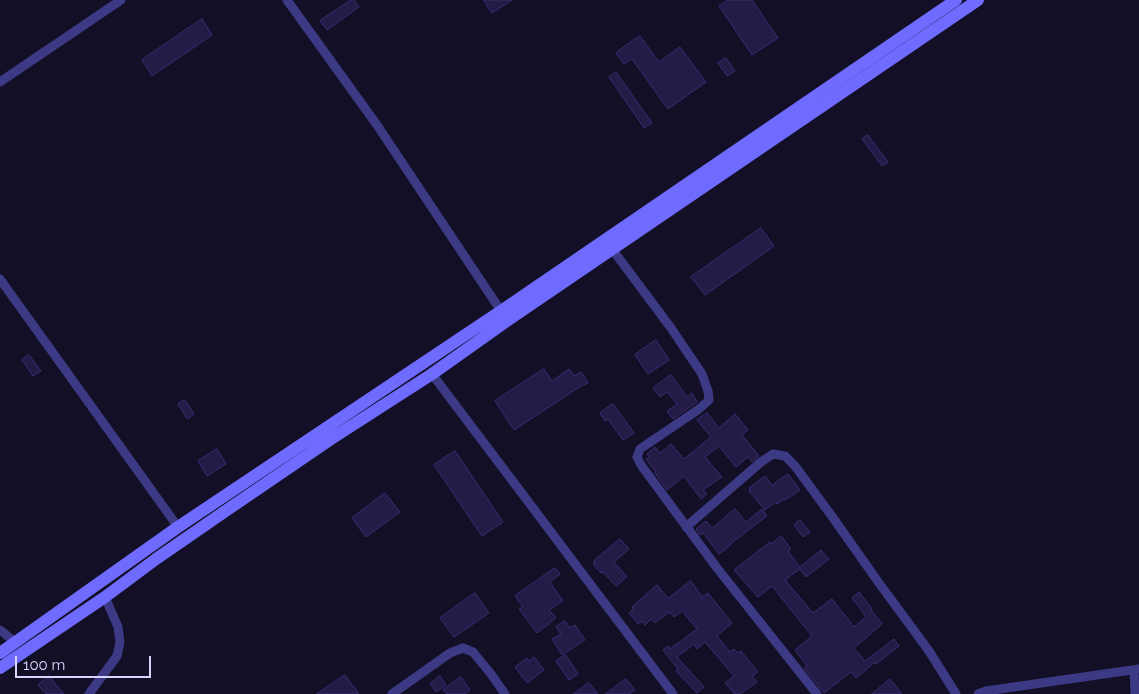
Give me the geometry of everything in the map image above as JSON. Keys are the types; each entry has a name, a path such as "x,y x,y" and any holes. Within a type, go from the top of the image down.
{"street":[{"path":"0,82 121,0"},
{"path":"287,0 377,125 501,311"},
{"path":"0,653 178,527 501,311 956,0"},
{"path":"0,668 331,439 432,374 508,320 978,0"},
{"path":"612,249 676,335 702,374 709,400 640,449 637,457 717,568 817,694"},
{"path":"0,279 178,527"},
{"path":"432,374 674,694"},
{"path":"686,527 761,462 773,454 785,456 795,466 929,651 956,694"},
{"path":"89,694 117,656 120,642 118,627 105,597"},
{"path":"0,630 15,642"},
{"path":"392,694 450,653 463,648 473,652 505,694"},
{"path":"978,694 986,691 1020,690 1137,669 1135,694"}],"building":[{"path":"351,0 354,0 359,7 327,30 320,21"},
{"path":"484,0 512,0 492,13"},
{"path":"728,0 752,0 778,38 752,55 719,6"},
{"path":"202,19 212,35 152,76 142,60"},
{"path":"640,36 659,62 680,47 706,82 668,109 632,59 624,64 616,53"},
{"path":"726,58 735,71 727,76 718,63"},
{"path":"616,72 652,123 644,128 609,77"},
{"path":"868,135 888,162 882,166 862,139"},
{"path":"761,228 774,246 705,295 691,277"},
{"path":"656,340 669,360 648,374 635,355"},
{"path":"29,355 41,371 33,376 22,360"},
{"path":"544,369 552,381 569,369 574,376 581,372 588,383 514,430 495,401"},
{"path":"671,375 687,397 692,393 697,402 673,419 667,411 677,404 667,392 660,397 653,388"},
{"path":"185,400 194,414 187,419 178,404"},
{"path":"613,404 634,433 623,440 608,419 605,421 600,413"},
{"path":"707,413 719,428 735,414 748,430 742,435 759,456 752,462 748,457 736,467 719,446 705,457 722,477 703,490 707,494 701,499 684,476 667,490 646,459 649,457 647,454 655,447 660,453 671,444 684,459 711,437 697,420"},
{"path":"217,449 226,464 207,476 198,461"},
{"path":"455,451 503,522 482,536 434,465"},
{"path":"788,474 800,490 777,504 775,502 765,510 749,491 749,488 765,476 772,485"},
{"path":"385,493 400,512 366,537 352,518"},
{"path":"735,509 746,522 762,509 767,516 719,554 703,533 700,535 696,529 706,521 712,528"},
{"path":"800,520 810,532 803,537 794,525"},
{"path":"781,536 791,549 788,551 800,567 821,550 829,559 806,577 800,569 785,580 813,613 832,599 854,627 866,617 852,598 859,592 882,624 854,648 865,661 894,639 899,646 856,678 851,672 824,693 804,668 807,666 795,650 812,636 772,586 758,597 734,570 770,542 771,544"},
{"path":"620,539 629,549 614,562 627,577 616,586 593,564 595,563 594,561"},
{"path":"555,568 560,574 550,582 563,601 549,610 556,618 537,633 519,609 523,607 515,596"},
{"path":"691,581 702,597 708,593 732,623 717,636 730,652 734,649 738,653 741,651 758,672 752,676 757,682 740,694 735,694 725,683 734,676 705,642 697,649 694,644 677,657 704,687 697,693 676,671 678,669 663,650 668,646 670,649 697,629 682,611 674,617 669,612 655,623 651,619 645,625 642,621 638,624 629,613 633,609 632,607 657,585 668,598"},
{"path":"475,593 489,613 454,637 440,618"},
{"path":"565,621 570,628 575,625 585,640 562,655 552,639 561,634 556,627"},
{"path":"566,655 578,674 569,680 556,661"},
{"path":"534,657 544,670 527,683 515,667 527,658 529,661"},
{"path":"345,675 359,694 317,694"},
{"path":"49,676 64,694 46,694 38,685"},
{"path":"440,676 446,685 436,692 430,684"},
{"path":"461,677 470,690 465,694 447,694 443,690"},
{"path":"626,679 635,690 629,694 606,694"},
{"path":"890,679 902,694 872,694"},
{"path":"589,683 598,694 574,694"}]}
